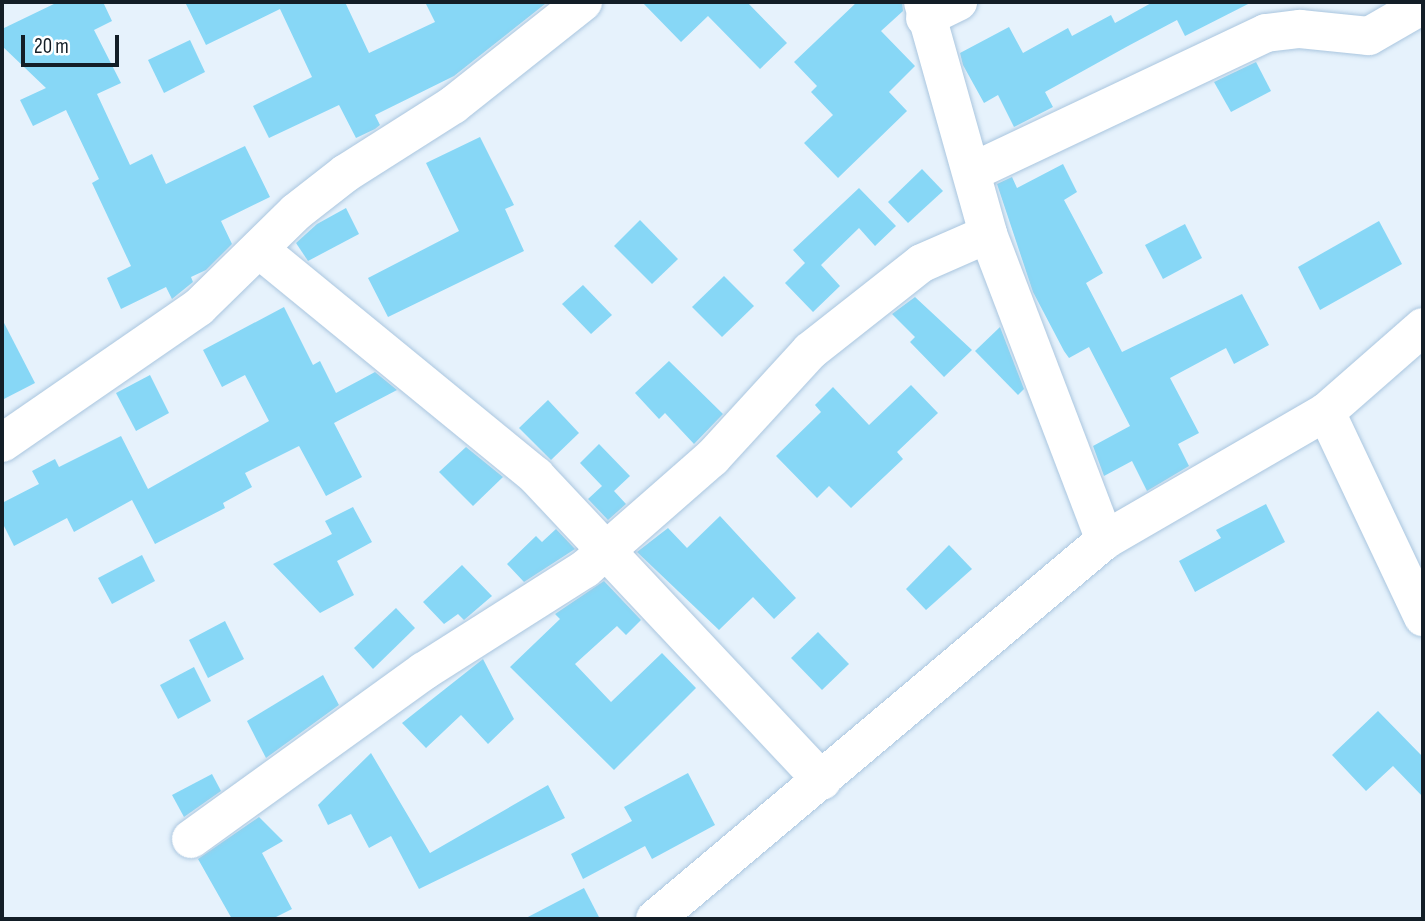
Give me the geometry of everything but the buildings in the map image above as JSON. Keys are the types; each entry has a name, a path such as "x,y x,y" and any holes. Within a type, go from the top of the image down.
{"street":[{"path":"2,443 199,307 296,212 346,173 453,106 583,2"},
{"path":"974,171 1266,33 1300,29 1368,36 1423,5"},
{"path":"935,7 988,234 1105,540"},
{"path":"191,839 424,671 558,589 712,458 810,351 922,263 988,234"},
{"path":"260,250 499,443 607,550 822,781"},
{"path":"654,919 822,781 1105,540 1326,412 1423,327"},
{"path":"1326,412 1423,617"}]}
